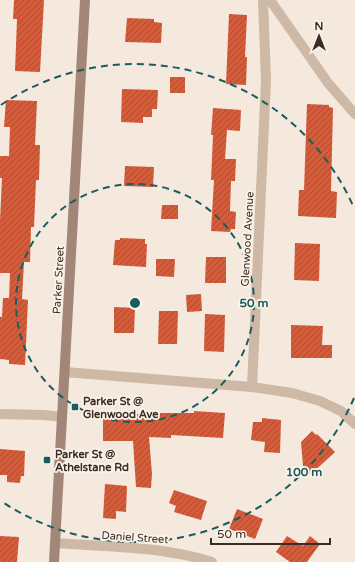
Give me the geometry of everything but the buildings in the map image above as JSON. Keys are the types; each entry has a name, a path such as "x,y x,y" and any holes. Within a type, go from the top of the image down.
{"main road":[{"name":"Parker Street","path":"54,562 85,0"}],"street":[{"name":"Glenwood Avenue","path":"252,387 266,80 263,0"},
{"path":"270,0 328,83 355,114"},
{"path":"65,372 252,387 292,393 320,401 340,411 355,424"},
{"path":"0,414 62,417"},
{"name":"Daniel Street","path":"55,543 154,549 182,553 212,562"}],"place":[{"name":"Parker St @ Glenwood Ave","path":"75,407"},
{"name":"Parker St @ Athelstane Rd","path":"47,460"}]}
